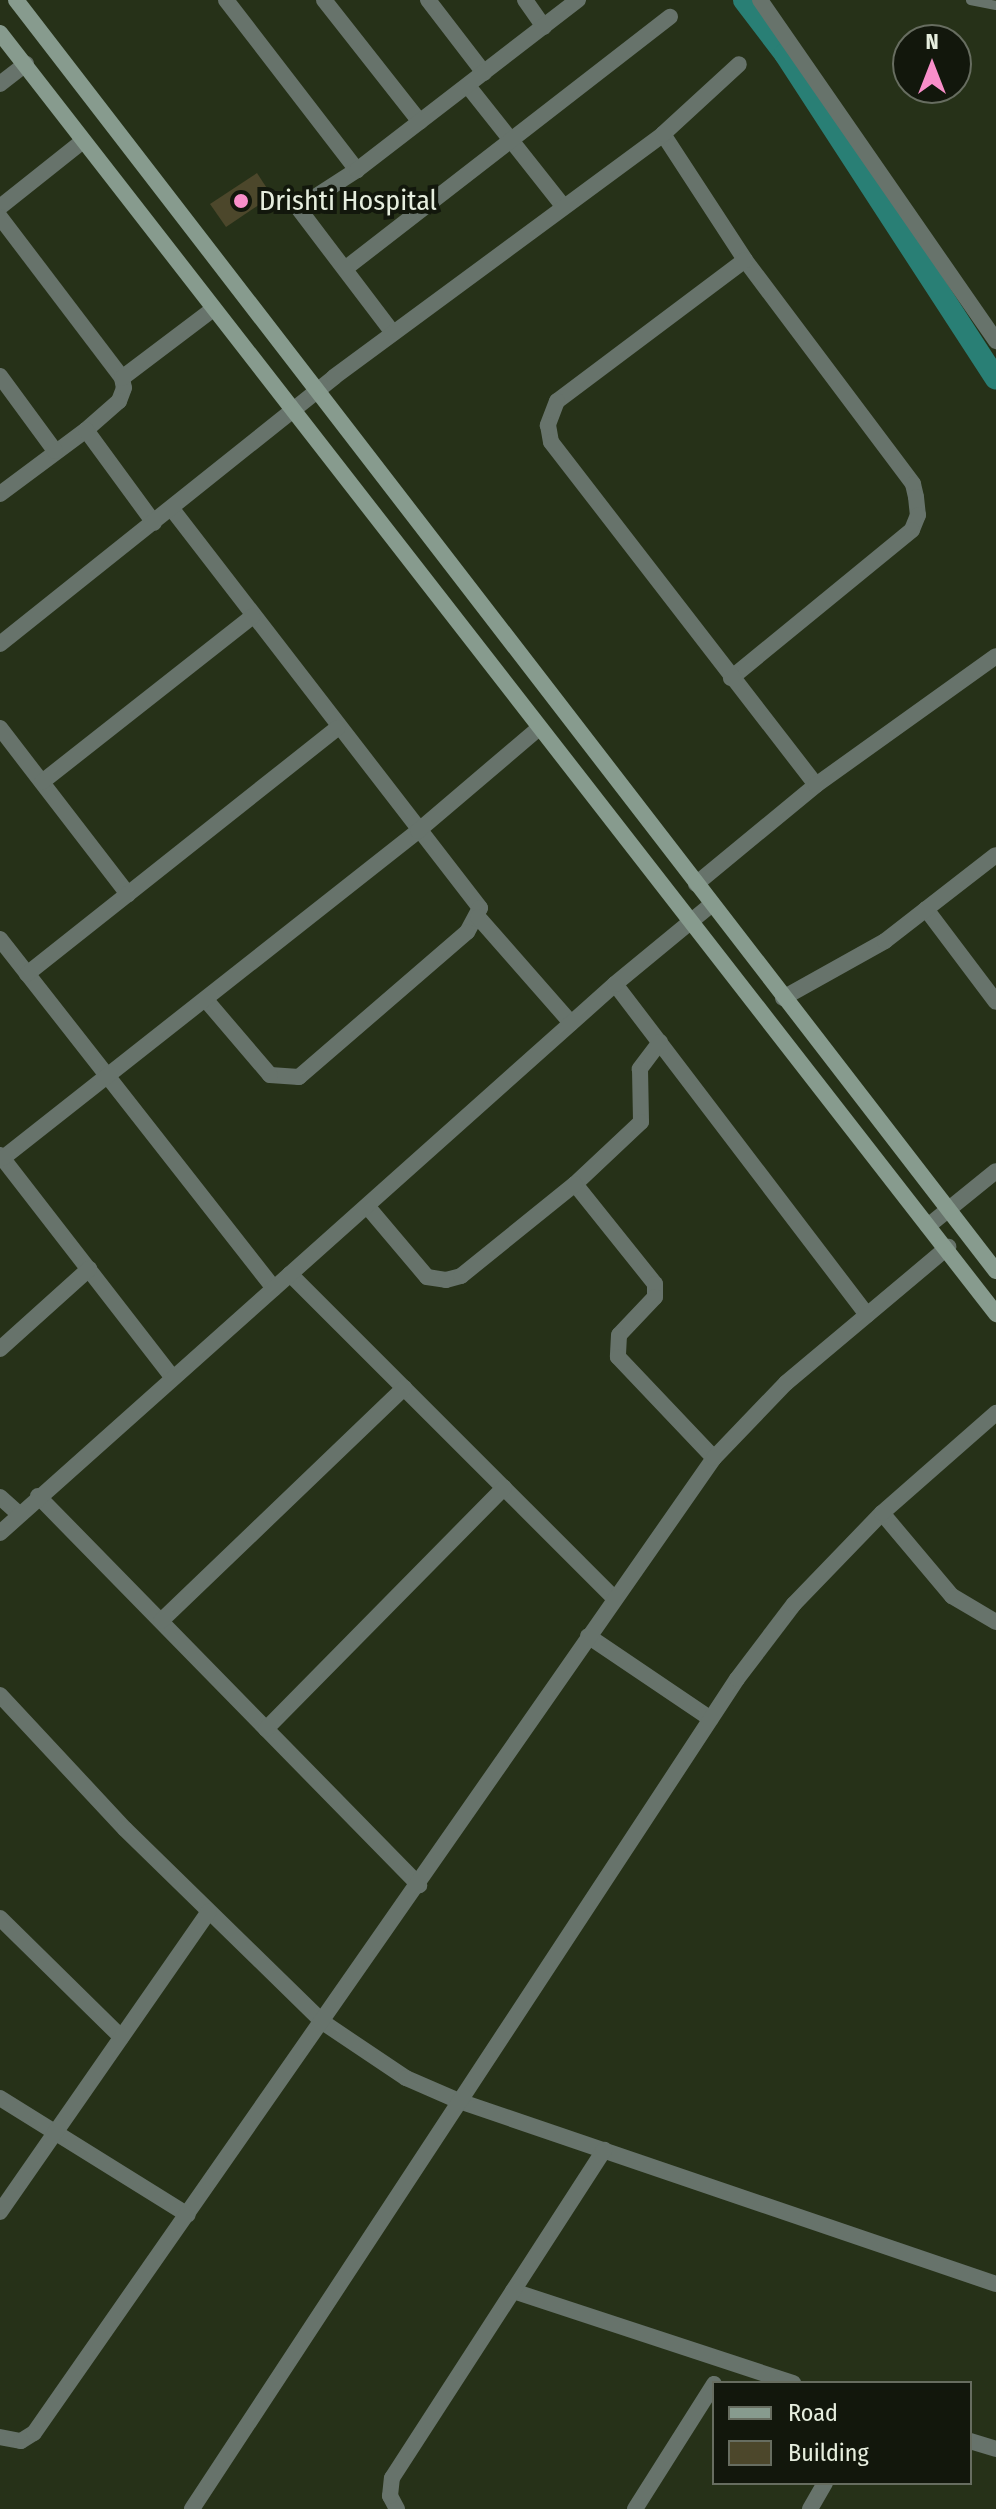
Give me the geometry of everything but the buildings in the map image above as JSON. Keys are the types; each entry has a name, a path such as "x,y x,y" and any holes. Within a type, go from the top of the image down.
{"street":[{"path":"16,0 996,1271"},
{"path":"226,0 357,170"},
{"path":"324,0 420,122"},
{"path":"428,0 484,73"},
{"path":"525,0 544,27"},
{"path":"393,333 298,208 357,170 578,0"},
{"path":"760,0 996,341"},
{"path":"346,268 670,17"},
{"path":"0,33 291,413 928,1226 948,1247 996,1314"},
{"path":"0,84 26,64"},
{"path":"0,644 316,391 663,134 739,64"},
{"path":"468,86 564,207"},
{"path":"663,134 745,260 913,484 918,515 912,530 731,678"},
{"path":"3,199 83,141"},
{"path":"0,217 122,378 119,401 86,430 0,494"},
{"path":"745,260 557,401 548,425 551,442 816,785"},
{"path":"122,378 212,310"},
{"path":"0,376 55,451"},
{"path":"86,430 154,523"},
{"path":"172,509 337,728 476,899 478,917 571,1023"},
{"path":"42,782 253,616"},
{"path":"696,884 816,785 996,656"},
{"path":"0,728 128,894"},
{"path":"27,974 337,728"},
{"path":"173,1378 1,1156 109,1078 418,831 538,729"},
{"path":"783,998 885,941 996,855"},
{"path":"0,1533 18,1513 615,984 712,904"},
{"path":"926,909 994,995"},
{"path":"206,1000 270,1075 299,1077 478,917"},
{"path":"0,939 274,1288"},
{"path":"615,984 867,1315"},
{"path":"367,1206 427,1277 446,1280 461,1276 575,1184 641,1122 640,1069 660,1042"},
{"path":"928,1226 996,1171"},
{"path":"575,1184 655,1284 655,1297 619,1335 618,1357 714,1458"},
{"path":"0,2437 21,2441 34,2433 324,2023 614,1598 714,1458 786,1383 948,1247"},
{"path":"0,1349 89,1269"},
{"path":"290,1274 614,1598"},
{"path":"161,1621 404,1388"},
{"path":"192,2509 711,1719 794,1604 882,1513 996,1413"},
{"path":"266,1729 504,1488"},
{"path":"38,1496 419,1885"},
{"path":"0,1497 18,1513"},
{"path":"882,1513 952,1596 996,1622"},
{"path":"588,1636 711,1719"},
{"path":"0,1695 209,1911 324,2023 406,2078 459,2101 996,2284"},
{"path":"0,2212 209,1911"},
{"path":"0,1918 121,2037"},
{"path":"0,2098 188,2215"},
{"path":"397,2509 390,2496 392,2478 604,2150"},
{"path":"513,2291 787,2381"},
{"path":"716,2381 728,2362"},
{"path":"635,2509 712,2387"},
{"path":"972,2442 996,2449"},
{"path":"810,2509 824,2485"}],"lane":[{"path":"970,0 996,5"}],"waterway":[{"path":"744,0 785,54 996,379"}],"place":[{"name":"Drishti Hospital","path":"241,201"}]}
